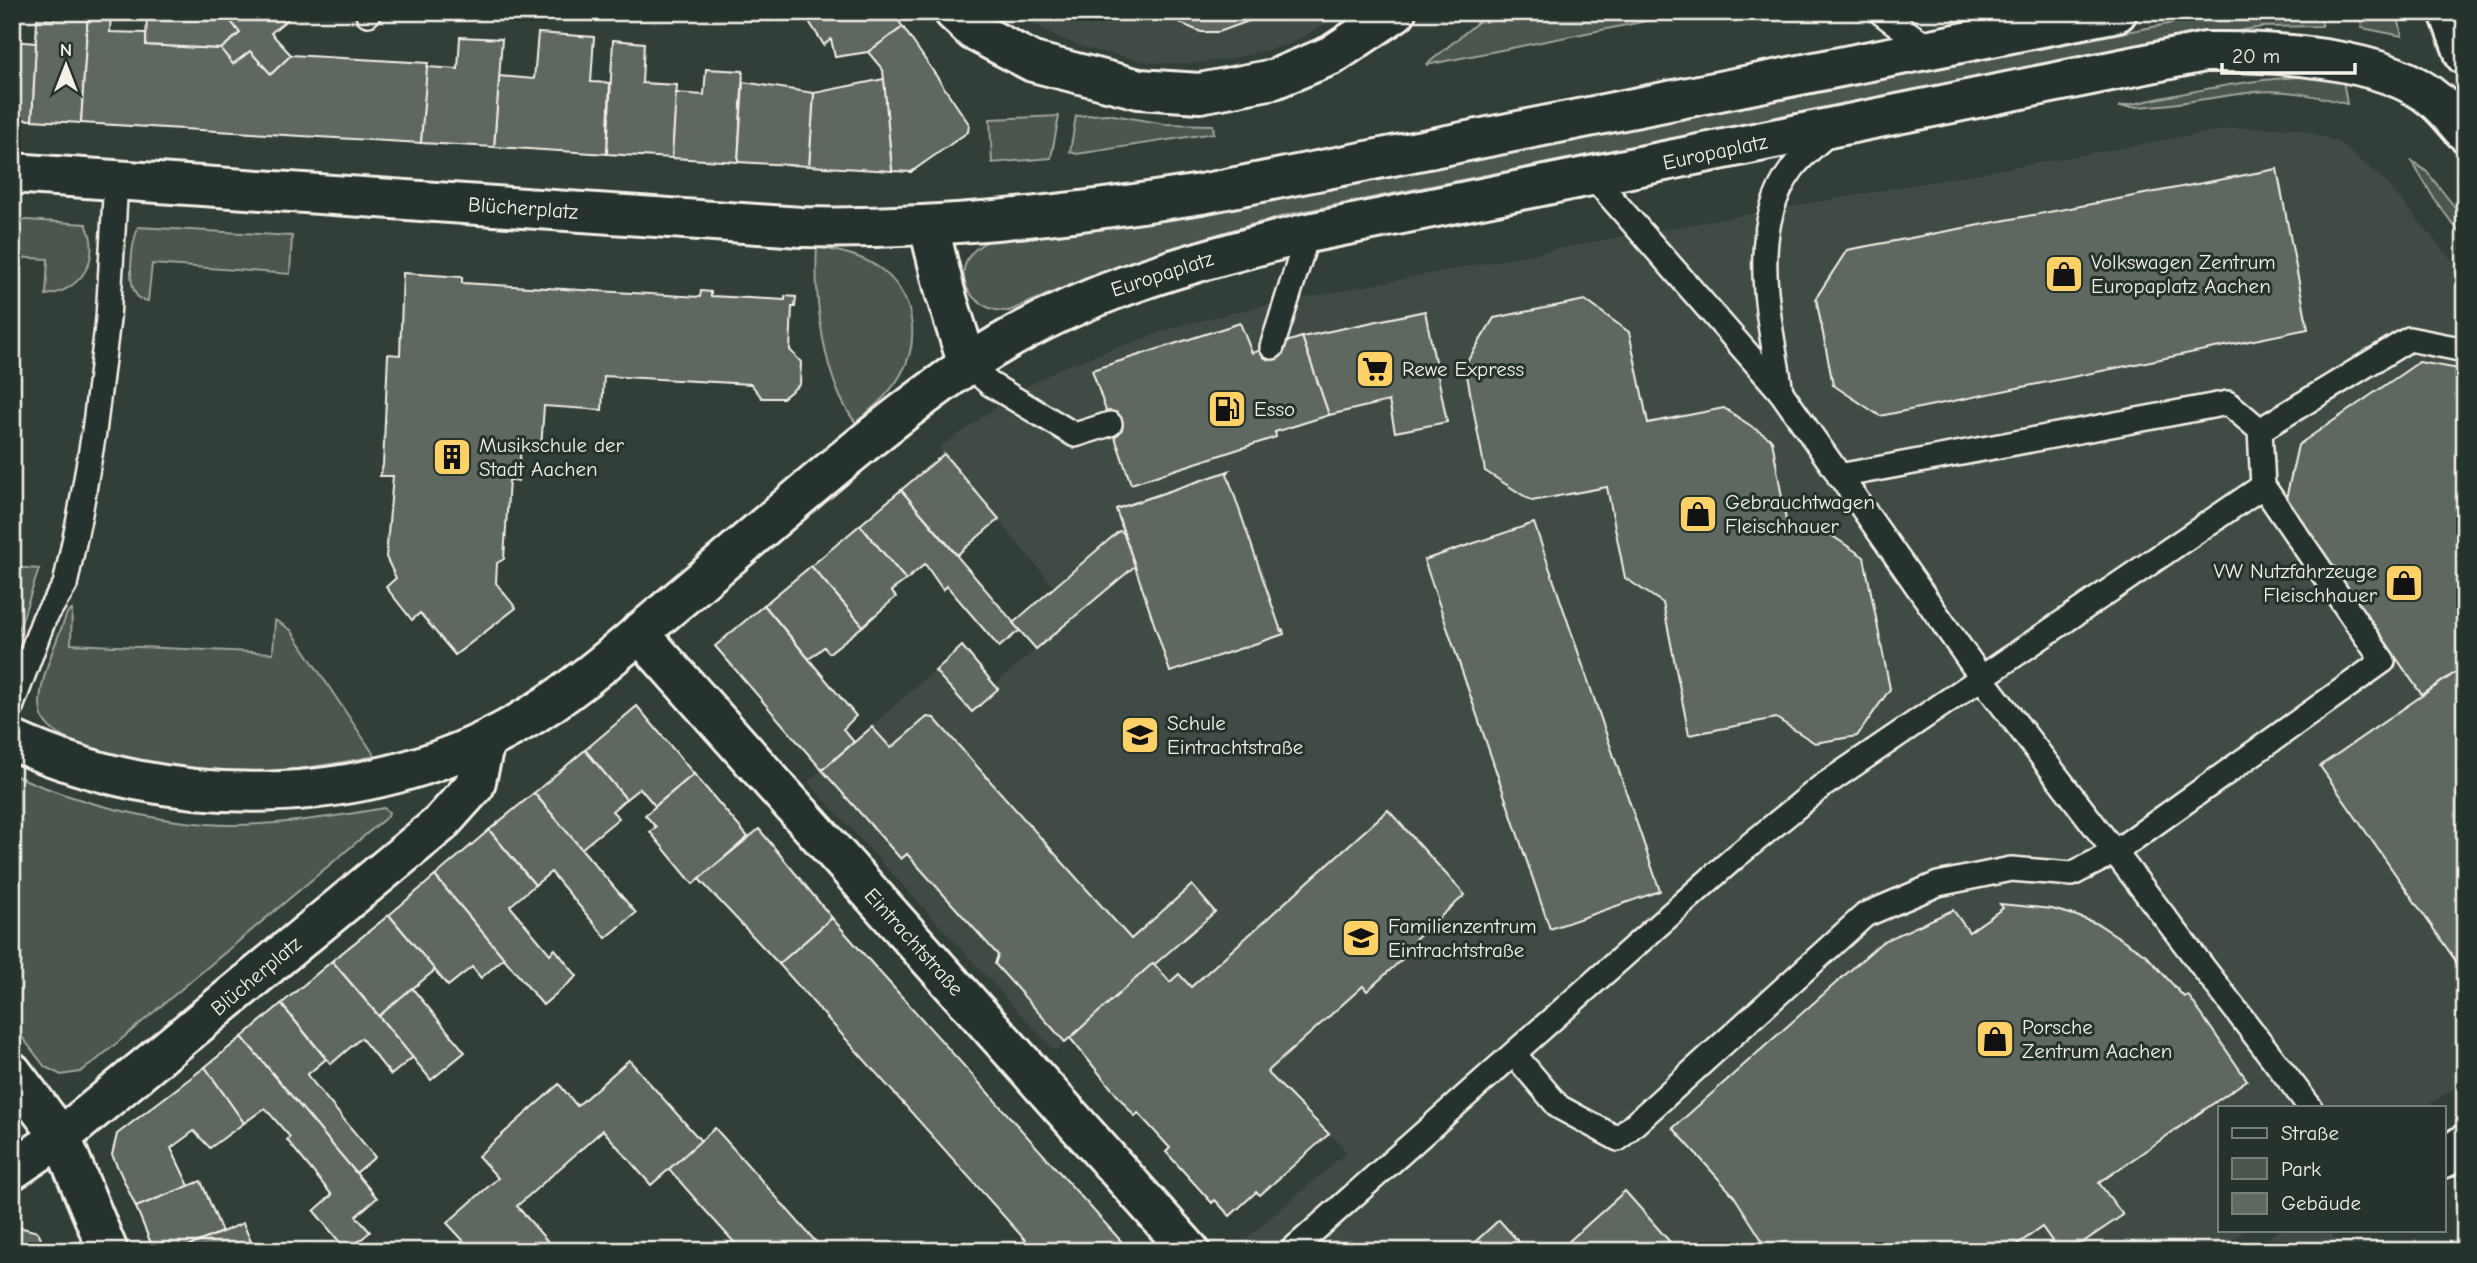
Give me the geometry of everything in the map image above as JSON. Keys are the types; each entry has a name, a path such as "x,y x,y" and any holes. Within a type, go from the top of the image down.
{"main road":[{"path":"954,12 974,31 1033,62 1139,89 1200,93 1275,79 1332,55 1376,29 1396,12"},
{"path":"12,740 58,759 135,781 175,788 254,792 331,786 373,778 436,760 485,742 552,701 639,633 830,472 968,365 929,228 1074,214 1201,194 1930,49 1993,24 2118,12"},
{"path":"2449,12 2465,55"},
{"name":"Europaplatz","path":"968,365 1075,303 1191,262 1308,233 2205,52 2258,51 2323,60 2388,75 2434,99 2465,132"},
{"name":"Blücherplatz","path":"12,173 801,228 929,228"},
{"name":"Eintrachtstraße","path":"639,633 1190,1251"},
{"name":"Blücherplatz","path":"12,1170 61,1137 440,824 475,785 485,742"},
{"path":"12,1072 61,1137 108,1251"},
{"path":"2446,1157 2465,1144"}],"lane":[{"path":"1880,12 1930,49"},
{"path":"1781,393 1766,285 1765,244 1776,197 1792,168 1834,128"},
{"path":"1593,177 1781,393 1983,680 2309,1106"},
{"path":"12,705 44,619 65,585 80,514 94,432 108,319 116,180"},
{"path":"1272,347 1308,233"},
{"path":"2260,430 2409,340 2465,350"},
{"path":"968,365 990,384 1075,435 1110,424"},
{"path":"1514,1054 1559,1107 1618,1139 1865,915 1938,884 2011,869 2072,874 2115,852 2383,661 2263,486 2260,430 2228,403 1839,477"},
{"path":"1291,1251 1734,858 1821,787 1983,680 2263,486"}],"shaded area":[{"path":"1013,12 1347,12 1290,44 1226,60 1155,63 1089,49 1061,39"},
{"path":"2233,128 2297,128 2338,142 2384,180 2465,276 2465,1081 2427,1106 2218,1106 2218,1232 2243,1232 2216,1251 1258,1251 1247,1238 1347,1152 1295,1096 1292,1098 1180,974 1170,982 1153,964 1055,1051 808,782 962,646 994,685 1036,649 1013,623 1054,587 939,448 1017,392 1062,367 1182,325 1253,308 1614,238"},
{"path":"2276,1232 2329,1232 2343,1251 2249,1251"}],"green space":[{"path":"1490,12 1692,12 1426,65"},
{"path":"2230,12 2321,12 2322,26 2261,27 1930,87 1295,213 1149,256 1009,311 995,310 983,305 967,288 964,277 970,255 981,245 1002,238 1081,231 1192,213"},
{"path":"2360,12 2397,12 2402,36 2362,28"},
{"path":"2317,76 2343,80 2347,104 2302,94 2267,91 2171,104 2119,107 2242,83"},
{"path":"1107,114 1165,124 1213,125 1214,133 1077,154 1070,152 1076,116"},
{"path":"1059,116 1051,158 992,163 990,119"},
{"path":"2411,160 2427,172 2465,220 2465,240 2435,200"},
{"path":"12,219 86,224 92,248 86,270 79,279 70,287 46,295 48,259 12,257"},
{"path":"138,227 292,236 290,274 152,264 148,301 140,299 135,293 131,275"},
{"path":"817,247 856,256 878,267 900,290 911,317 911,347 900,376 885,396 856,423 845,406 828,363 819,314"},
{"path":"12,567 39,569 12,650"},
{"path":"72,610 71,644 273,653 275,620 291,630 375,756 269,772 217,771 145,762 78,744 55,731 42,716 40,705 48,665 67,613"},
{"path":"12,774 90,803 147,816 203,824 288,822 384,808 389,812 388,816 93,1063 80,1072 61,1075 45,1067 12,1024"}],"building":[{"path":"60,12 88,12 81,123 32,120 37,19 53,20"},
{"path":"88,12 111,12 110,32 146,33 146,45 221,49 233,64 250,51 271,74 291,55 428,63 421,143 81,123"},
{"path":"147,12 224,12 240,33 221,49 146,45"},
{"path":"224,12 296,12 271,33 291,55 271,74 250,51 233,64 221,49 240,33"},
{"path":"803,12 892,12 903,27 868,52 835,57 831,39 824,45"},
{"path":"1170,12 1273,12 1219,32 1201,32 1182,24"},
{"path":"903,27 969,124 968,132 911,172 892,171 883,70 868,52"},
{"path":"538,33 594,37 591,82 610,83 607,154 494,147 499,76 534,79"},
{"path":"460,37 502,39 494,147 421,143 427,67 458,69"},
{"path":"613,40 644,43 642,83 677,85 672,158 607,154"},
{"path":"12,41 36,43 32,120 12,119"},
{"path":"706,69 743,71 738,162 672,158 676,93 704,95"},
{"path":"884,79 892,171 809,166 814,93"},
{"path":"743,82 814,93 809,166 738,162"},
{"name":"Volkswagen Zentrum Europaplatz Aachen","path":"2277,169 2308,329 1880,416 1833,385 1816,298 1847,250"},
{"name":"Musikschule der Stadt Aachen","path":"403,273 462,277 462,283 700,297 701,291 711,292 711,296 785,300 785,296 796,297 795,307 792,307 790,350 801,362 800,384 783,398 762,398 751,384 604,376 602,410 544,406 541,449 521,448 518,481 509,480 504,559 497,563 496,583 516,608 455,655 420,613 412,620 386,587 396,578 386,557 393,476 380,476 383,465 388,354 400,355"},
{"name":"Gebrauchtwagen Fleischhauer","path":"1585,300 1629,332 1648,423 1724,408 1772,440 1788,532 1819,527 1864,557 1890,689 1857,736 1815,743 1776,718 1689,735 1663,603 1625,578 1607,487 1532,501 1485,471 1465,365 1494,318"},
{"name":"Rewe Express","path":"1425,311 1447,422 1395,432 1389,401 1329,415 1302,337"},
{"path":"1240,323 1252,353 1302,337 1329,415 1275,432 1276,437 1131,484 1092,370"},
{"name":"VW Nutzfahrzeuge Fleischhauer","path":"2419,362 2465,370 2465,666 2422,695 2286,499 2298,445"},
{"path":"944,454 999,519 957,555 901,490"},
{"path":"1229,471 1227,474 1284,634 1170,672 1116,509"},
{"path":"901,490 1020,630 999,647 947,586 943,590 925,564 906,580 860,525"},
{"path":"1534,523 1660,891 1550,929 1424,560"},
{"path":"860,525 906,580 891,591 896,597 863,626 811,566"},
{"path":"1119,531 1123,532 1135,566 1036,649 1013,623"},
{"path":"811,566 863,626 829,653 824,647 809,659 764,605"},
{"path":"764,605 856,716 843,729 854,742 822,770 715,646"},
{"path":"962,646 998,689 972,712 935,671"},
{"path":"2465,666 2465,974 2320,766"},
{"path":"637,706 694,774 655,806 640,788 626,799 585,750"},
{"path":"927,717 934,718 1131,939 1192,885 1215,912 1065,1042 995,964 998,955 907,854 901,859 822,770 872,727 891,748"},
{"path":"585,750 626,799 612,811 619,818 581,849 534,793"},
{"path":"694,774 748,837 693,884 650,832 656,827 645,815"},
{"path":"534,793 636,913 606,938 551,872 535,885 489,830"},
{"path":"1388,810 1465,895 1415,939 1419,944 1367,991 1363,986 1267,1072 1329,1134 1260,1195 1256,1192 1230,1216 1215,1200 1212,1203 1166,1152 1170,1148 1138,1113 1135,1117 1070,1038 1153,963 1170,982 1179,974 1191,987"},
{"path":"759,829 832,918 779,964 699,879"},
{"path":"489,830 535,885 510,906 550,954 555,949 577,976 543,1005 435,876"},
{"path":"435,876 504,958 481,978 472,967 448,986 389,915"},
{"name":"Porsche Zentrum Aachen","path":"2000,904 2052,909 2074,915 2098,924 2146,955 2184,997 2188,995 2247,1080 2099,1183 2123,1215 2070,1251 2059,1251 2042,1227 2008,1251 1769,1251 1734,1196 1673,1128 1882,942 1953,910 1969,932 2003,908"},
{"path":"389,915 435,970 379,1016 332,961"},
{"path":"832,918 1130,1251 1035,1251 779,964"},
{"path":"332,961 413,1057 391,1075 361,1038 331,1064 281,1004"},
{"path":"412,988 465,1052 431,1080 379,1016"},
{"path":"281,1004 326,1059 307,1075 375,1157 356,1173 242,1037"},
{"path":"242,1037 377,1198 356,1216 370,1232 347,1251 314,1211 332,1195 287,1140 290,1137 265,1108 244,1123 205,1067"},
{"path":"629,1060 701,1141 651,1185 603,1130 517,1206 556,1251 473,1251 447,1223 498,1178 478,1156 559,1084 577,1106"},
{"path":"205,1067 244,1123 210,1148 194,1131 171,1148 189,1186 136,1207 112,1155 117,1134"},
{"path":"715,1128 824,1251 742,1251 704,1209 669,1169"},
{"path":"201,1181 222,1232 177,1251 154,1251 136,1207"},
{"path":"1625,1191 1678,1251 1558,1251"},
{"path":"1499,1220 1527,1251 1465,1251"},
{"path":"243,1223 255,1251 177,1251 222,1232"},
{"path":"15,1226 38,1232 46,1251 12,1251 12,1229"}],"place":[{"name":"Volkswagen Zentrum Europaplatz Aachen","path":"2064,274"},
{"name":"Rewe Express","path":"1375,369"},
{"name":"Esso","path":"1227,409"},
{"name":"Musikschule der Stadt Aachen","path":"452,457"},
{"name":"Gebrauchtwagen Fleischhauer","path":"1698,514"},
{"name":"VW Nutzfahrzeuge Fleischhauer","path":"2404,583"},
{"name":"Schule Eintrachtstraße","path":"1140,735"},
{"name":"Familienzentrum Eintrachtstraße","path":"1361,938"},
{"name":"Porsche Zentrum Aachen","path":"1995,1039"}]}
